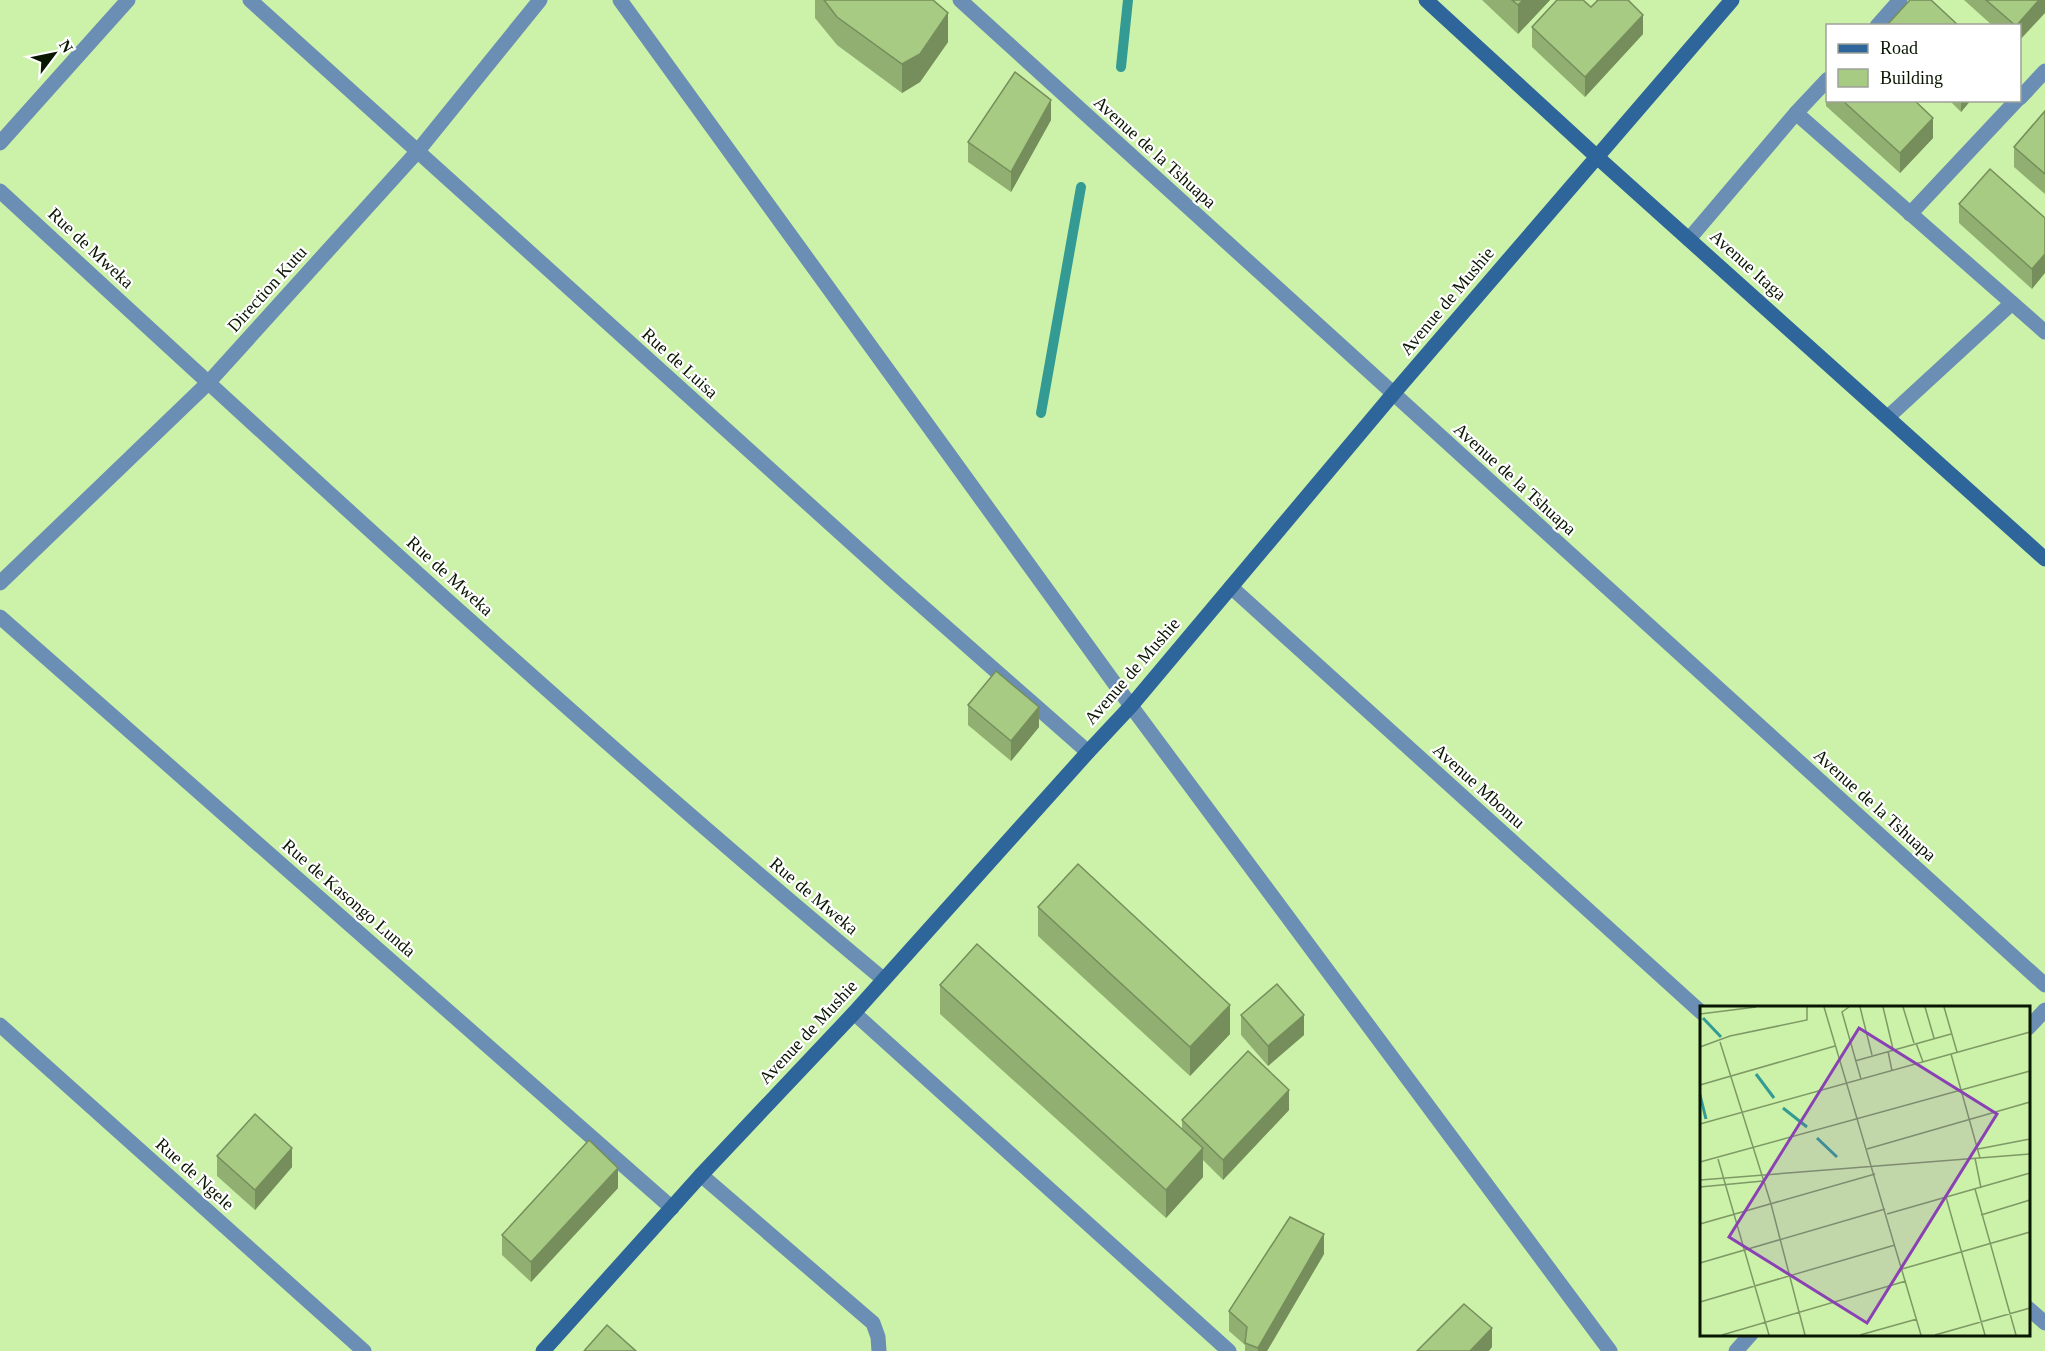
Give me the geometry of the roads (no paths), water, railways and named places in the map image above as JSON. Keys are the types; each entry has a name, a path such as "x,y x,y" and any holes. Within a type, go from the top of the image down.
{"street":[{"path":"0,143 128,0"},
{"name":"Rue de Luisa","path":"250,0 967,647 1088,752"},
{"name":"Direction Kutu","path":"0,583 208,383 417,152 540,0"},
{"path":"620,0 1131,706 1610,1351"},
{"name":"Avenue de la Tshuapa","path":"960,0 2045,985"},
{"name":"Avenue Itaga","path":"1426,0 1596,156 2045,559"},
{"name":"Avenue de Mushie","path":"543,1351 702,1175 854,1013 1131,706 1393,394 1732,0"},
{"path":"1879,24 1900,0"},
{"path":"2021,96 2045,71"},
{"path":"1689,239 1826,79"},
{"path":"1910,214 2015,102"},
{"path":"1796,113 2044,329"},
{"name":"Rue de Mweka","path":"0,191 482,631 740,859 883,979"},
{"path":"1888,417 2012,303"},
{"name":"Avenue Mbomu","path":"1231,587 1700,1012"},
{"name":"Rue de Kasongo Lunda","path":"0,617 672,1208"},
{"path":"2030,1027 2045,1010"},
{"path":"854,1013 1229,1351"},
{"name":"Rue de Ngele","path":"0,1025 364,1351"},
{"path":"702,1175 873,1323 878,1336 879,1351"},
{"path":"2030,1310 2045,1323"},
{"path":"1736,1351 1750,1336"}],"waterway":[{"path":"1121,67 1128,0"},
{"path":"1041,413 1081,187"}]}
